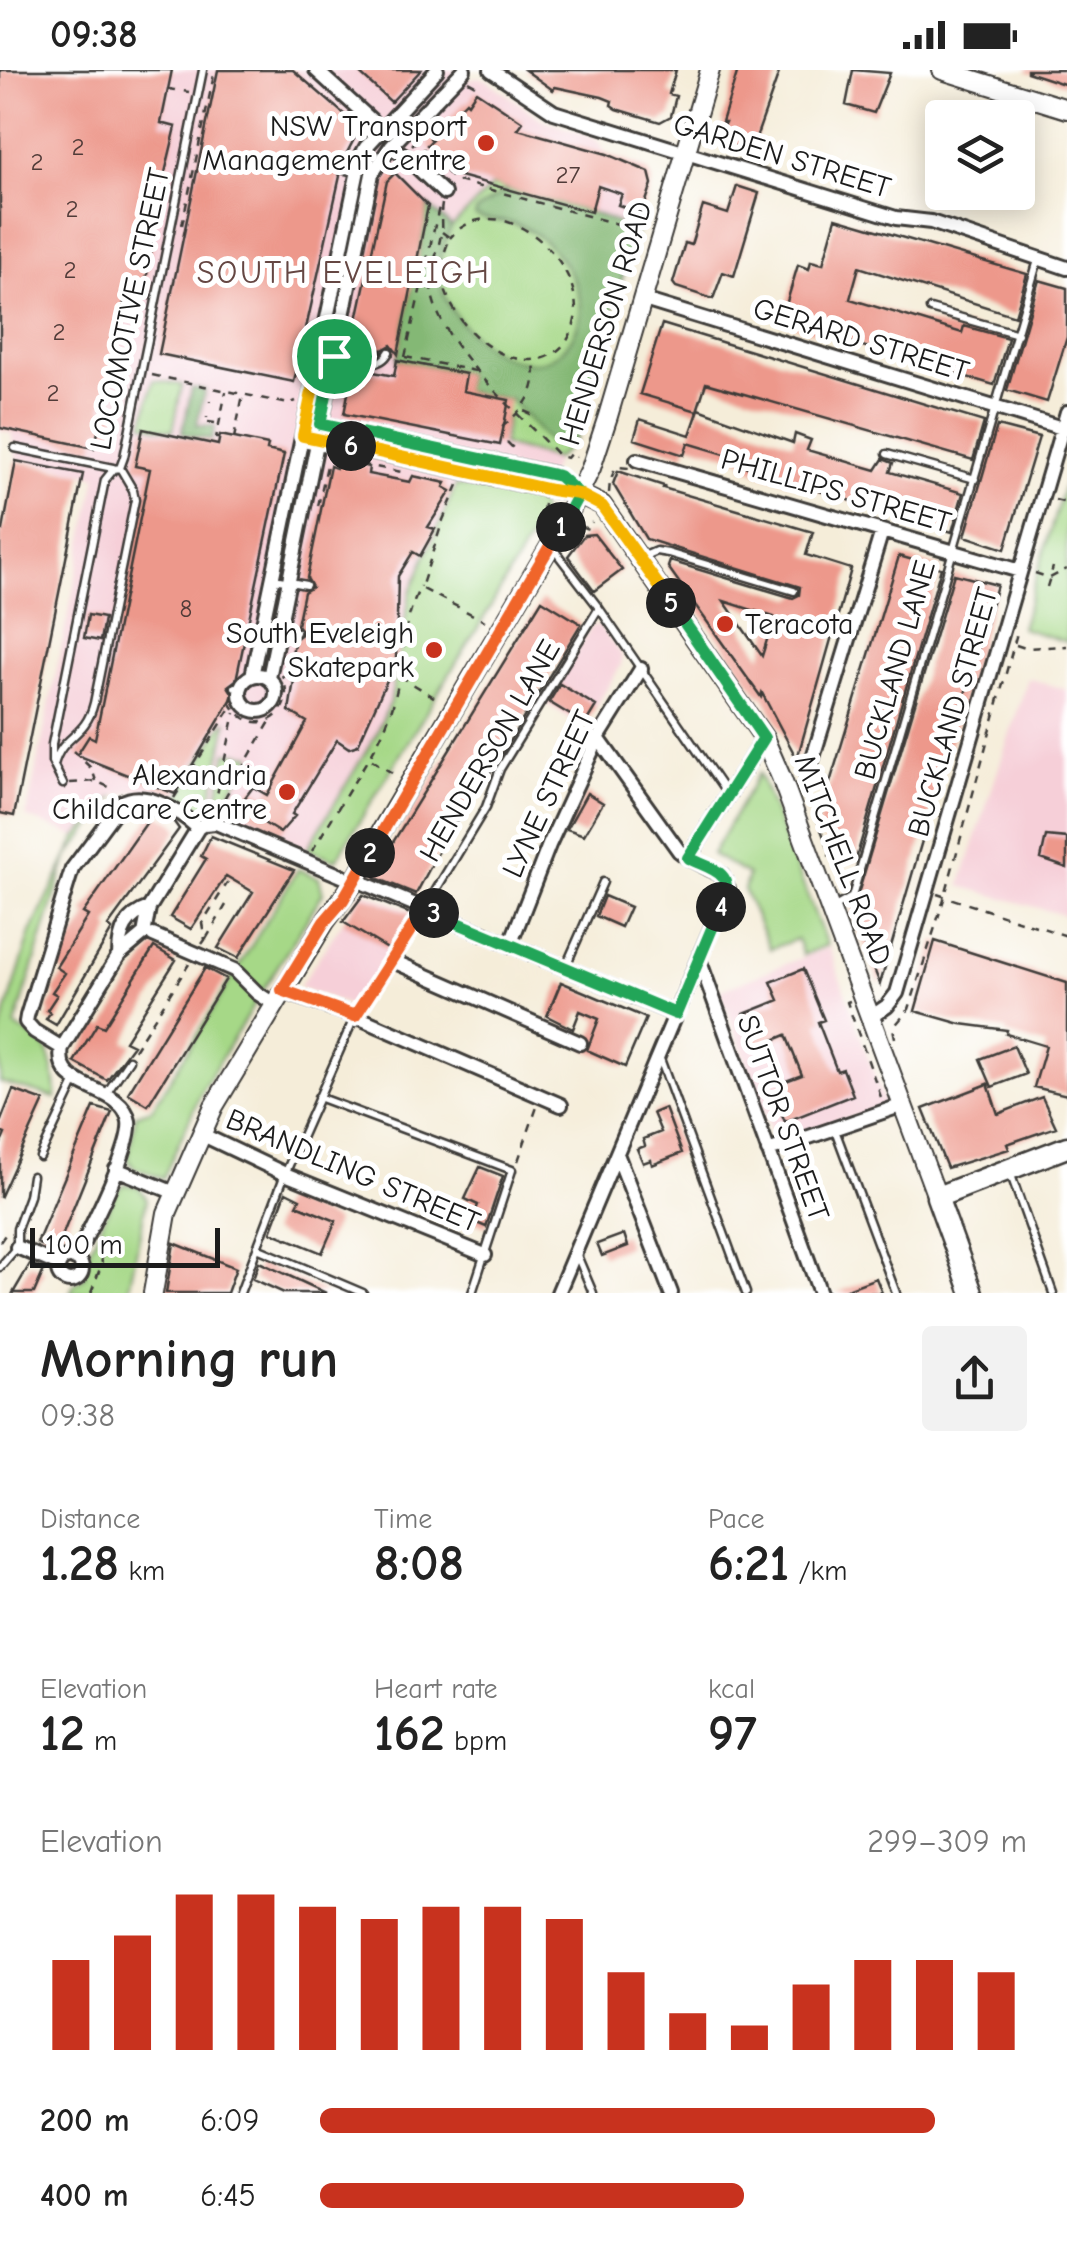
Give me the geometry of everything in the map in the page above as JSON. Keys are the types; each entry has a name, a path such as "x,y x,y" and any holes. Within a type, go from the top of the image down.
{"main road":[{"name":"HENDERSON ROAD","path":"153,1293 163,1230 175,1193 224,1087 551,546 591,468 710,70"},
{"path":"954,72 1067,109"},
{"name":"MITCHELL ROAD","path":"579,494 602,506 764,738 871,1016 894,1108 937,1197 972,1293"},
{"path":"937,1197 1067,1147"}],"street":[{"path":"316,70 371,120 378,134"},
{"path":"334,356 357,172 366,146 437,70"},
{"path":"272,627 276,698 264,710 248,708 238,688 252,676 272,627 312,430 334,356 372,174 391,146 464,70"},
{"name":"GARDEN STREET","path":"491,70 554,112 896,218 931,222 1067,268"},
{"path":"399,152 444,193"},
{"name":"GERARD STREET","path":"644,300 1062,428"},
{"name":"BUCKLAND STREET","path":"871,1016 887,1006 897,992 1027,572 1067,412"},
{"path":"312,430 436,456 551,490 579,494"},
{"name":"PHILLIPS STREET","path":"637,460 1027,572"},
{"path":"807,777 882,531"},
{"name":"LYNE STREET","path":"510,945 548,845 598,738 641,669"},
{"path":"252,676 275,677"},
{"path":"558,1293 728,889 722,875 679,852 598,738"},
{"path":"688,858 764,738"},
{"path":"62,1048 26,1022 72,869 81,852 121,803 138,796 169,808 198,828"},
{"path":"75,1258 116,1169 130,1127 123,1106 77,1081 61,1064 62,1048 119,956 144,934 149,908 204,824 216,824 676,1014"},
{"path":"119,956 121,933 128,920 149,908"},
{"path":"153,935 234,970 257,992 355,1016 561,1105"},
{"name":"SUTTOR STREET","path":"699,959 820,1293"},
{"path":"393,961 580,1043"},
{"path":"768,1151 894,1108"},
{"name":"BRANDLING STREET","path":"202,1134 286,1174 485,1254"},
{"path":"617,1154 671,1293"},
{"path":"116,1169 175,1193"},
{"path":"17,1247 59,1265"},
{"path":"75,1258 82,1268 80,1276 64,1287 59,1265 64,1259 75,1258"}],"lane":[{"name":"LOCOMOTIVE STREET","path":"54,766 52,744 103,489 117,468 202,70"},
{"path":"341,170 372,174"},
{"name":"BUCKLAND LANE","path":"830,910 852,897 1039,259"},
{"path":"930,309 1018,334"},
{"path":"334,356 376,364 391,353"},
{"path":"16,448 117,468 126,477 134,500 90,719 60,749 54,766 63,784"},
{"path":"887,454 975,480"},
{"path":"551,546 599,608 728,795"},
{"path":"640,558 656,551 668,553 794,591"},
{"path":"282,581 306,585"},
{"name":"HENDERSON LANE","path":"240,1293 286,1174 355,1016 486,807 500,770 599,608"},
{"path":"272,627 296,632"},
{"path":"565,969 602,882"},
{"path":"658,1055 746,1293"},
{"path":"106,1094 130,1058"},
{"path":"40,1157 77,1081"},
{"path":"318,1097 512,1170 472,1293"},
{"path":"835,1129 896,1293"},
{"path":"1009,1169 1053,1293"},
{"path":"0,1267 17,1247 17,1229 32,1176"},
{"path":"257,1248 363,1293"},
{"path":"576,1252 593,1293"}],"path":[{"path":"399,152 416,140 454,180 640,230"},
{"path":"444,193 439,216 442,232 432,270 434,304 448,335 480,372 522,411 533,415"},
{"path":"405,357 435,212 444,193"},
{"path":"142,212 170,198"},
{"path":"502,221 528,232 555,254 576,298 576,323 561,348 534,360 508,356 464,323 453,309 442,272 450,238 467,223 502,221"},
{"path":"442,232 450,238"},
{"path":"334,356 351,344 480,372"},
{"path":"502,428 522,411 533,386 534,360"},
{"path":"147,374 289,404 297,400"},
{"path":"220,438 216,438 226,390"},
{"path":"234,438 244,394"},
{"path":"522,411 559,456 567,458 571,454"},
{"path":"229,418 238,420"},
{"path":"507,442 517,452"},
{"path":"610,491 616,467 628,469 637,460"},
{"path":"316,514 328,461 423,476"},
{"path":"311,853 387,723 414,603 458,483"},
{"path":"1055,500 1067,503"},
{"path":"542,520 544,504"},
{"path":"444,517 451,521"},
{"path":"1047,587 1054,568"},
{"path":"1027,572 1050,578 1067,569"},
{"path":"421,586 431,596 486,621"},
{"path":"431,596 435,588"},
{"path":"896,1038 891,1026 909,1009 944,899 1018,629"},
{"path":"1014,645 1067,646"},
{"path":"399,676 438,698"},
{"path":"172,802 231,704 236,712 254,722 280,713 287,686 275,677"},
{"path":"236,712 214,812 271,719"},
{"path":"368,758 392,773"},
{"path":"63,784 96,781 130,798"},
{"path":"828,856 861,865"},
{"path":"206,940 202,923 228,882"},
{"path":"928,888 944,899 1067,936"},
{"path":"130,1058 226,904"},
{"path":"847,1002 894,1108"},
{"path":"512,1170 540,1096"},
{"path":"0,1242 4,1234 17,1229"},
{"path":"88,1232 100,1241 102,1263 91,1293"}],"shaded area":[{"path":"0,70 454,70 467,80 487,80 541,119 595,138 607,154 644,168 652,177 575,441 556,459 539,502 456,485 410,593 391,699 376,735 307,849 219,813 136,791 115,796 77,837 26,817 97,476 17,459 11,433 0,430"},
{"path":"599,625 622,656 621,665 584,727 545,703 592,626"},
{"path":"1028,678 1067,690 1067,916 960,886"},
{"path":"363,891 418,914 357,1008 299,987"},
{"path":"829,947 885,1105 776,1145 720,990"}],"green space":[{"path":"493,185 591,212 636,231 575,441 556,459 503,445 507,418 503,421 483,395 463,391 466,374 397,360 428,206 452,227"},
{"path":"508,189 591,212 636,231 575,441 549,442 511,400 463,391 466,374 397,360 428,206 451,227 441,254 443,293 472,334 492,350 514,360 536,362 556,355 573,336 580,298 560,258 524,227 475,216 477,210"},
{"path":"154,380 182,385 173,431 143,424"},
{"path":"192,388 205,390 197,425 215,426 212,440 182,434"},
{"path":"1067,475 1067,642 1021,628"},
{"path":"456,485 539,502 542,516 336,860 307,849 376,735 391,699 410,593"},
{"path":"224,722 209,811 197,813 177,799"},
{"path":"227,752 252,755 218,812 215,811"},
{"path":"759,773 827,945 803,955 797,939 770,949 744,890 748,875 712,854"},
{"path":"115,796 67,858 15,1026 46,1048 56,1098 0,1082 0,1033 31,932 77,837"},
{"path":"298,869 319,878 323,893 204,1086 163,1179 133,1167 128,1160 136,1114 152,1109"},
{"path":"125,1184 139,1187 147,1199 128,1293 70,1293 85,1277 86,1257 116,1192"}],"building":[{"path":"0,70 172,70 161,123 176,127 164,177 150,174 137,239 153,242 144,291 127,288 102,409 116,412 112,431 99,428 94,448 0,428"},
{"path":"218,70 293,70 360,128 342,162 335,167 340,176 294,382 159,354"},
{"path":"356,70 421,70 391,102"},
{"path":"525,70 676,70 669,94 676,96 671,116 660,122 617,109 612,101 602,97 555,87 553,90"},
{"path":"738,70 780,70 751,152 716,141"},
{"path":"853,70 890,73 874,113 846,105"},
{"path":"1067,70 1067,85 1027,72"},
{"path":"476,91 523,122 518,129 607,154 649,172 652,184 642,213 618,205 622,194 598,186 591,212 449,173 450,168 427,145"},
{"path":"395,173 428,206 398,354 391,345 382,350 352,343 387,181"},
{"path":"737,186 759,193 734,276 723,272 713,299 676,287 673,283 685,243 691,245 703,206 728,214"},
{"path":"836,218 1027,274 1015,316 859,267 850,299 962,333 964,326 1008,338 994,385 781,322 798,265 809,269 811,261 823,264"},
{"path":"1039,280 1067,288 1067,337 1047,402 1007,390"},
{"path":"662,324 984,422 973,460 706,383 697,411 640,394"},
{"path":"397,360 466,374 463,391 509,400 500,445 344,414 353,368 394,376"},
{"path":"699,409 793,443 795,434 811,440 807,450 876,470 883,459 893,463 890,472 963,493 952,532 758,472 743,465 745,460 688,443 684,455 634,439 640,419 690,435"},
{"path":"997,426 1039,437 1005,549 965,536"},
{"path":"143,429 218,445 220,435 268,445 267,450 284,454 236,680 228,686 233,694 175,794 77,755 89,736 95,739 150,469 135,466"},
{"path":"16,461 83,474 14,816 0,813 0,530"},
{"path":"338,461 369,467 368,474 410,482 413,476 446,483 444,487 451,491 428,527 435,529 420,556 413,552 398,576 396,660 358,745 349,748 337,740 292,814 295,816 280,833 238,807 253,787 267,795 307,722 289,711 295,674 288,673 295,639 303,633 297,625 304,592 312,587 307,578 330,466 336,468"},
{"path":"618,471 813,532 806,555 851,569 797,759 762,693 761,697 668,567 670,561 793,598 799,595 800,587 646,539 613,484","holes":["724,601 774,617 762,656"]},
{"path":"594,534 622,570 594,591 568,556 584,535"},
{"path":"899,556 941,568 855,862 831,855 818,822"},
{"path":"954,574 997,585 880,984 852,914"},
{"path":"542,600 581,624 448,834 416,894 376,878 374,873"},
{"path":"88,615 104,618 100,641 84,638"},
{"path":"560,684 596,706 585,724 549,702"},
{"path":"587,793 603,803 584,835 567,829"},
{"path":"154,812 179,829 108,926 112,930 56,1025 46,1019 57,995 52,992 65,973 56,967 88,916 83,913"},
{"path":"211,836 294,870 238,958 218,948 253,892 226,876 191,929 170,917 206,859 201,856"},
{"path":"1046,836 1067,838 1067,868 1041,859"},
{"path":"363,895 413,915 391,951 343,922"},
{"path":"604,896 630,907 621,927 596,916"},
{"path":"935,941 1067,983 1067,1095 1034,1087 1046,1046 1006,1034 1007,1030 961,1024 915,1011"},
{"path":"154,947 176,960 125,1041 133,1045 107,1080 74,1062 97,1024 104,1027"},
{"path":"205,968 226,979 148,1105 128,1093"},
{"path":"803,969 824,1020 818,1022 837,1071 843,1069 853,1095 785,1122 777,1102 784,1099 778,1084 802,1075 786,1035 757,1047 744,1014 779,1000 771,982"},
{"path":"561,982 646,1018 625,1067 587,1050 599,1019 580,1011 573,1029 547,1016"},
{"path":"1014,1046 1026,1074 992,1087 980,1059"},
{"path":"988,1084 998,1114 1042,1097 1056,1127 1007,1144 1009,1149 947,1168 923,1109"},
{"path":"13,1090 44,1101 0,1198 0,1146 5,1134 0,1132 0,1123"},
{"path":"94,1107 112,1112 56,1251 37,1243"},
{"path":"665,1108 682,1153 652,1165 651,1160 643,1163 637,1149 645,1146 643,1139 661,1132 653,1113"},
{"path":"480,1167 503,1176 486,1227 472,1221 478,1205 465,1199"},
{"path":"286,1192 300,1199 297,1205 336,1221 322,1253 271,1232"},
{"path":"624,1234 628,1246 602,1256 597,1244"},
{"path":"174,1243 236,1268 227,1293 166,1293"},
{"path":"259,1262 326,1293 284,1293 253,1279"},
{"path":"30,1264 44,1270 34,1293 13,1293"},
{"path":"876,1278 882,1293 839,1293 839,1292"}],"place":[{"name":"NSW Transport Management Centre","path":"486,143"},
{"name":"Teracota","path":"725,624"},
{"name":"South Eveleigh Skatepark","path":"434,650"},
{"name":"Alexandria Childcare Centre","path":"287,792"}],"district":[{"name":"SOUTH EVELEIGH","path":"344,272"}],"route":[{"path":"334,356 320,353 303,436 579,494 602,506 764,738 688,858 722,875 728,889 676,1014 424,909 355,1016 282,990 324,922 356,880 579,494 554,474 320,424 334,356"}]}
